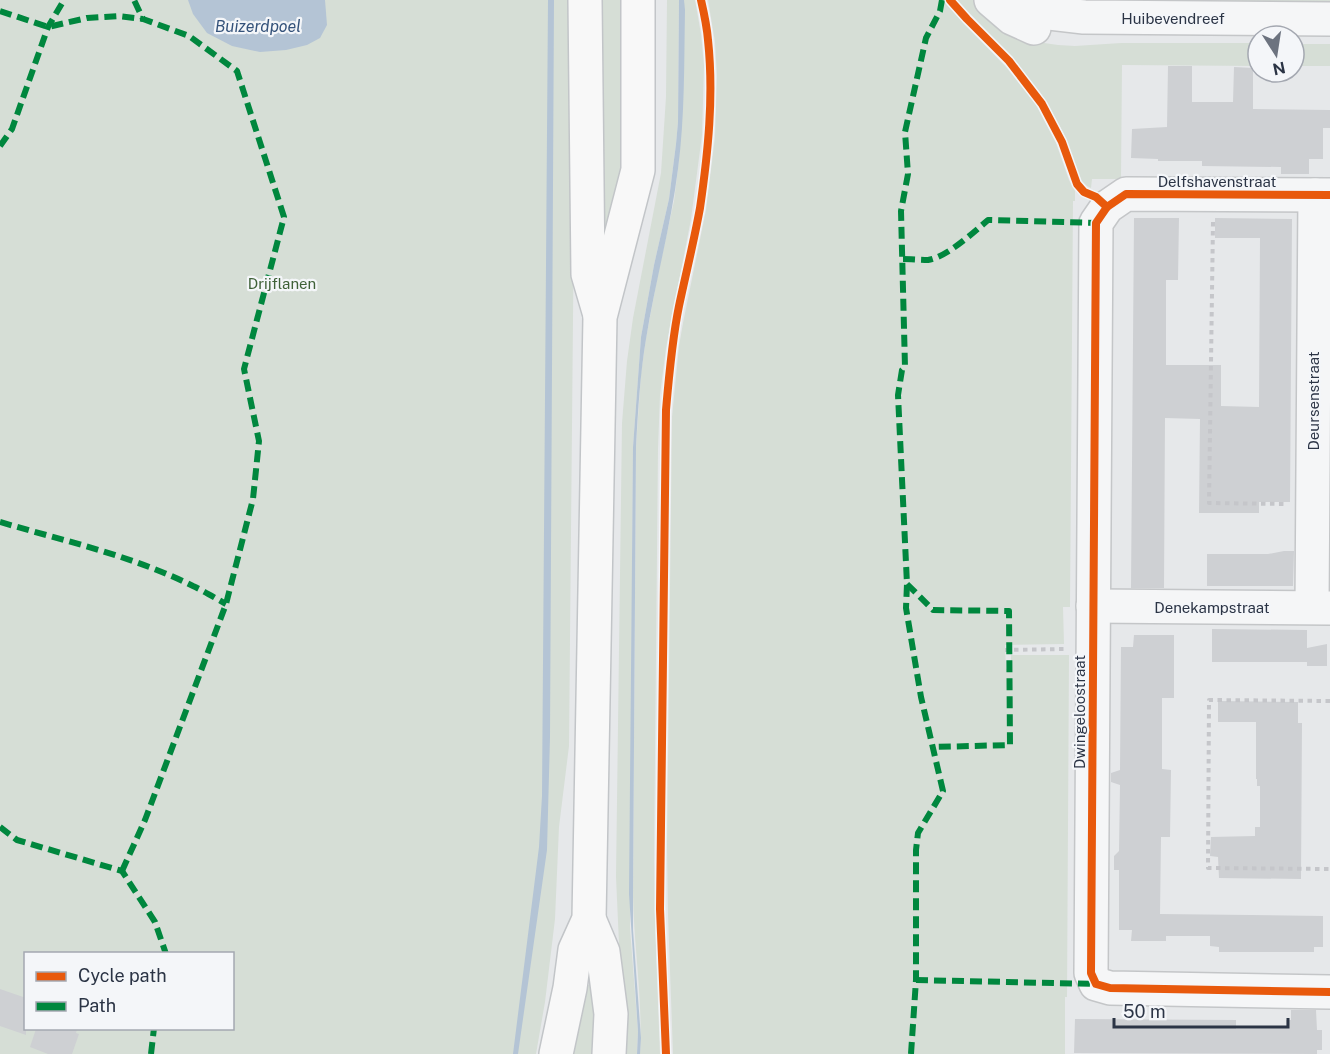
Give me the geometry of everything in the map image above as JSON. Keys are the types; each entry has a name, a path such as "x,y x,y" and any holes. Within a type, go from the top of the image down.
{"main road":[{"path":"585,0 588,274 600,317"},
{"path":"556,1054 570,988 575,950 589,919 600,317 638,170 638,0"},
{"path":"589,919 603,952 611,1014 609,1054"}],"street":[{"name":"Huibevendreef","path":"991,0 1012,18 1056,34 1246,37"},
{"name":"Huibevendreef","path":"1018,0 1041,12 1084,17 1330,19"},
{"path":"1306,37 1330,38"},
{"name":"Delfshavenstraat","path":"1107,207 1126,194 1323,195"},
{"name":"Deursenstraat","path":"1321,608 1313,504 1323,195"},
{"name":"Dwingeloostraat","path":"1107,207 1096,223 1091,973 1096,984 1110,988 1330,992"},
{"name":"Denekampstraat","path":"1093,606 1321,608"}],"path":[{"path":"1213,195 1209,503 1313,504"},
{"path":"1005,650 1093,648"},
{"path":"1330,701 1209,700 1208,868 1330,868"}],"green space":[{"name":"Drijflanen","path":"0,0 576,0 569,746 559,827 555,919 536,1054 0,1054"},
{"path":"601,0 629,0 623,183 598,282"},
{"path":"667,0 679,0 678,122 669,199 641,337 633,447 630,928 638,1032 637,1054 624,1054 616,877 622,423 633,318 661,173 666,97"},
{"path":"684,0 695,0 701,34 704,66 702,135 691,219 666,348 660,395 654,863 660,1054 640,1054 633,896 636,447 646,338 674,201 678,168 683,99"},
{"path":"708,0 943,0 1006,67 1035,103 1056,143 1075,191 1075,201 1073,201 1070,607 1063,607 1064,644 1005,645 1006,669 1011,668 1011,655 1069,655 1065,1054 673,1054 667,846 672,417 679,346 706,210 715,137 717,76 715,42"},
{"path":"957,0 976,0 1027,37 1044,43 1075,46 1121,43 1246,43 1246,66 1122,65 1121,179 1092,179 1091,188 1081,180 1063,132 1040,92 1015,61"},
{"path":"1081,0 1330,0 1330,12 1104,4"},
{"path":"1306,44 1330,44 1330,66 1306,66"},
{"path":"586,985 594,985 598,1054 573,1054"}],"water":[{"name":"Buizerdpoel","path":"188,0 325,0 327,25 320,38 307,45 286,50 260,52 232,46 207,33 193,14"},
{"path":"548,0 554,0 550,737 547,850 518,1054 513,1054 539,847 542,796"},
{"path":"679,0 684,0 685,10 682,129 675,190 644,352 636,447 633,930 641,1038 640,1054 637,1054 638,1032 629,894 633,447 641,337 669,199 676,144"}],"building":[{"path":"1168,66 1192,66 1192,102 1233,102 1234,67 1246,68 1246,84 1253,84 1253,109 1330,110 1330,128 1323,128 1323,159 1309,159 1309,174 1281,174 1281,167 1202,166 1202,161 1158,161 1158,159 1131,158 1132,129 1167,127"},
{"path":"1134,218 1179,218 1178,280 1166,280 1166,365 1221,365 1221,406 1259,407 1260,238 1215,238 1215,218 1292,219 1290,502 1259,502 1259,513 1199,513 1200,419 1165,418 1164,588 1131,588"},
{"path":"1294,551 1293,586 1207,586 1207,554 1268,554"},
{"path":"1212,629 1307,630 1307,648 1327,644 1327,666 1307,666 1307,662 1212,662"},
{"path":"1134,635 1174,635 1174,698 1162,698 1162,769 1171,770 1170,837 1161,837 1160,914 1323,916 1323,947 1314,947 1314,952 1219,952 1219,947 1210,946 1210,936 1166,936 1166,941 1131,941 1132,930 1119,930 1119,870 1114,870 1114,856 1119,851 1120,785 1111,782 1111,773 1120,770 1121,647 1133,647"},
{"path":"1218,701 1298,702 1298,723 1302,723 1301,879 1219,878 1218,857 1210,856 1211,837 1255,836 1255,827 1260,827 1260,786 1257,786 1256,779 1256,722 1218,722"},
{"path":"0,989 24,997 26,1035 0,1026"},
{"path":"1291,1010 1316,1010 1317,1030 1322,1030 1322,1050 1317,1050 1317,1054 1074,1053 1075,1019 1236,1020 1236,1029 1286,1028 1286,1020 1291,1020"},
{"path":"36,1030 77,1030 76,1033 79,1034 72,1054 48,1054 30,1047"}],"marked path":[{"path":"0,146 12,129 48,27 64,0"},
{"path":"122,871 145,820 226,604 253,499 259,441 244,369 284,217 237,71 189,36 143,19 134,0"},
{"path":"911,1054 916,980 918,833 943,791 921,697 906,608 907,584 898,395 902,370 905,367 901,211 908,174 905,132 926,38 940,11 942,0"},
{"path":"0,11 48,27 87,18 119,16 143,19"},
{"path":"903,259 935,258 960,243 988,220 1096,223"},
{"path":"0,522 147,566 170,575 226,604"},
{"path":"907,584 933,610 1009,611 1010,745 933,747"},
{"path":"0,827 17,840 122,871 155,922 165,952"},
{"path":"916,980 1096,984"},
{"path":"151,1054 154,1030"}],"cycle path":[{"path":"666,1054 660,909 666,410 674,332 700,208 708,145 710,61 701,0"},
{"path":"950,0 1009,61 1042,104 1062,142 1077,184 1084,192 1096,197 1107,207"},
{"path":"1330,195 1126,194 1107,207 1096,223 1091,973 1096,984 1110,988 1330,992"}]}
